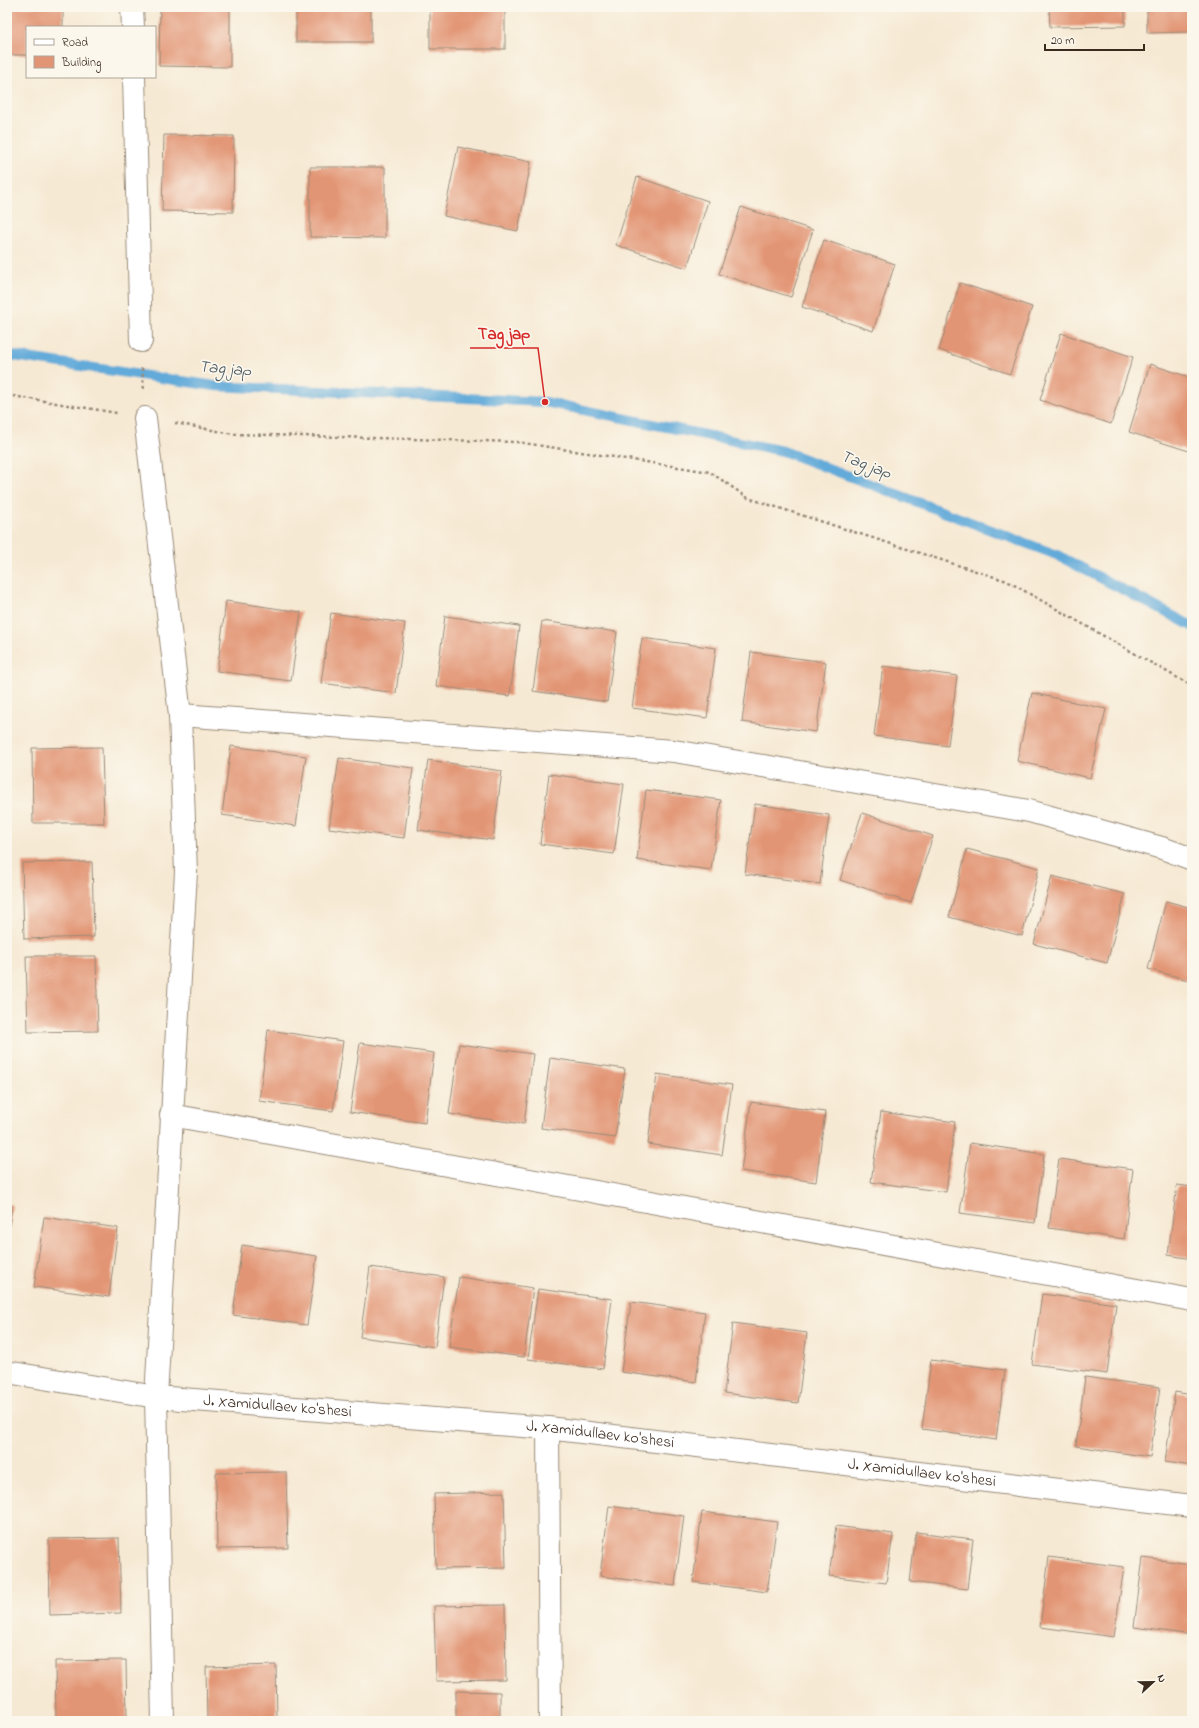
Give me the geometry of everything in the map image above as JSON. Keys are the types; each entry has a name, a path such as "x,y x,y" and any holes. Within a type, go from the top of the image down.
{"street":[{"path":"132,7 133,26"},
{"path":"134,78 141,341"},
{"path":"146,418 180,715 186,872 156,1397 163,1721"},
{"path":"180,715 674,751 1029,811 1162,848 1192,859"},
{"path":"171,1115 1192,1300"},
{"name":"J. Xamidullaev ko'shesi","path":"7,1372 156,1397 548,1428 1192,1506"},
{"path":"548,1428 550,1721"}],"path":[{"path":"141,341 146,418"},
{"path":"7,395 233,434 517,442 710,472 748,498 1007,582 1192,686"}],"building":[{"path":"7,7 63,7 63,26 26,26 26,55 7,55"},
{"path":"160,7 230,7 230,67 159,66"},
{"path":"296,7 371,7 371,42 296,42"},
{"path":"430,7 505,7 505,49 430,49"},
{"path":"1049,7 1125,7 1125,26 1050,27"},
{"path":"1147,7 1192,7 1192,32 1147,33"},
{"path":"164,135 234,136 233,212 162,211"},
{"path":"458,147 531,162 518,231 444,216"},
{"path":"310,167 385,167 385,238 310,237"},
{"path":"637,177 708,201 687,268 616,245"},
{"path":"741,207 813,230 791,297 719,274"},
{"path":"824,240 895,264 873,331 802,307"},
{"path":"960,283 1032,307 1010,374 939,350"},
{"path":"1061,333 1133,357 1111,424 1040,400"},
{"path":"1150,364 1192,378 1192,452 1129,432"},
{"path":"226,601 301,612 291,681 217,671"},
{"path":"331,613 405,623 396,693 321,683"},
{"path":"445,616 519,626 510,696 436,686"},
{"path":"542,621 617,632 607,702 533,691"},
{"path":"642,638 716,648 707,718 632,708"},
{"path":"751,652 826,662 816,732 742,722"},
{"path":"883,666 957,676 948,746 874,736"},
{"path":"1032,693 1106,709 1090,778 1017,761"},
{"path":"231,746 306,756 296,826 222,815"},
{"path":"102,747 104,823 33,823 32,748"},
{"path":"339,758 413,768 404,838 329,828"},
{"path":"428,760 502,771 493,840 418,830"},
{"path":"549,774 624,784 614,854 540,844"},
{"path":"646,790 721,800 711,870 637,860"},
{"path":"755,804 829,815 820,884 745,874"},
{"path":"862,813 933,836 911,903 840,880"},
{"path":"967,849 1039,868 1022,936 949,917"},
{"path":"92,862 94,937 24,939 22,863"},
{"path":"1052,876 1125,894 1107,963 1034,944"},
{"path":"1166,901 1192,908 1192,981 1148,969"},
{"path":"26,956 96,956 98,1031 28,1032"},
{"path":"268,1030 343,1041 333,1111 259,1101"},
{"path":"360,1043 434,1053 425,1123 350,1112"},
{"path":"459,1044 533,1054 524,1124 449,1114"},
{"path":"550,1058 625,1069 615,1138 541,1128"},
{"path":"657,1074 732,1085 722,1155 648,1144"},
{"path":"751,1102 825,1112 816,1182 741,1171"},
{"path":"881,1112 955,1122 946,1192 871,1182"},
{"path":"970,1143 1044,1154 1035,1223 960,1213"},
{"path":"1059,1159 1133,1169 1124,1239 1049,1228"},
{"path":"1177,1185 1192,1187 1192,1259 1168,1255"},
{"path":"7,1204 12,1205 8,1234 7,1234"},
{"path":"44,1217 118,1228 109,1297 34,1287"},
{"path":"242,1245 317,1256 307,1325 233,1315"},
{"path":"370,1267 444,1277 435,1347 360,1337"},
{"path":"459,1277 533,1288 524,1357 449,1347"},
{"path":"538,1289 612,1299 603,1369 528,1359"},
{"path":"1042,1294 1116,1304 1107,1374 1032,1364"},
{"path":"631,1302 705,1312 696,1382 621,1372"},
{"path":"733,1323 807,1333 798,1403 724,1393"},
{"path":"931,1360 1005,1370 996,1440 922,1429"},
{"path":"1085,1377 1160,1387 1150,1457 1076,1446"},
{"path":"1175,1392 1192,1395 1192,1466 1165,1462"},
{"path":"286,1472 288,1548 217,1549 216,1473"},
{"path":"504,1492 506,1568 436,1569 434,1494"},
{"path":"609,1506 684,1516 675,1586 600,1576"},
{"path":"702,1512 777,1522 767,1592 693,1582"},
{"path":"836,1526 893,1534 886,1583 829,1576"},
{"path":"916,1532 973,1539 967,1589 910,1582"},
{"path":"119,1538 121,1613 50,1615 49,1539"},
{"path":"1049,1557 1124,1567 1114,1637 1040,1627"},
{"path":"1143,1558 1192,1564 1192,1635 1134,1627"},
{"path":"505,1605 506,1680 436,1681 434,1606"},
{"path":"126,1660 127,1721 56,1721 55,1661"},
{"path":"276,1665 277,1721 207,1721 206,1667"},
{"path":"456,1691 500,1692 500,1721 456,1721"}],"waterway":[{"name":"Tag jap","path":"7,355 215,386 545,402 783,451 1057,555 1192,626"}],"place":[{"name":"Tag jap","path":"545,402"}]}
